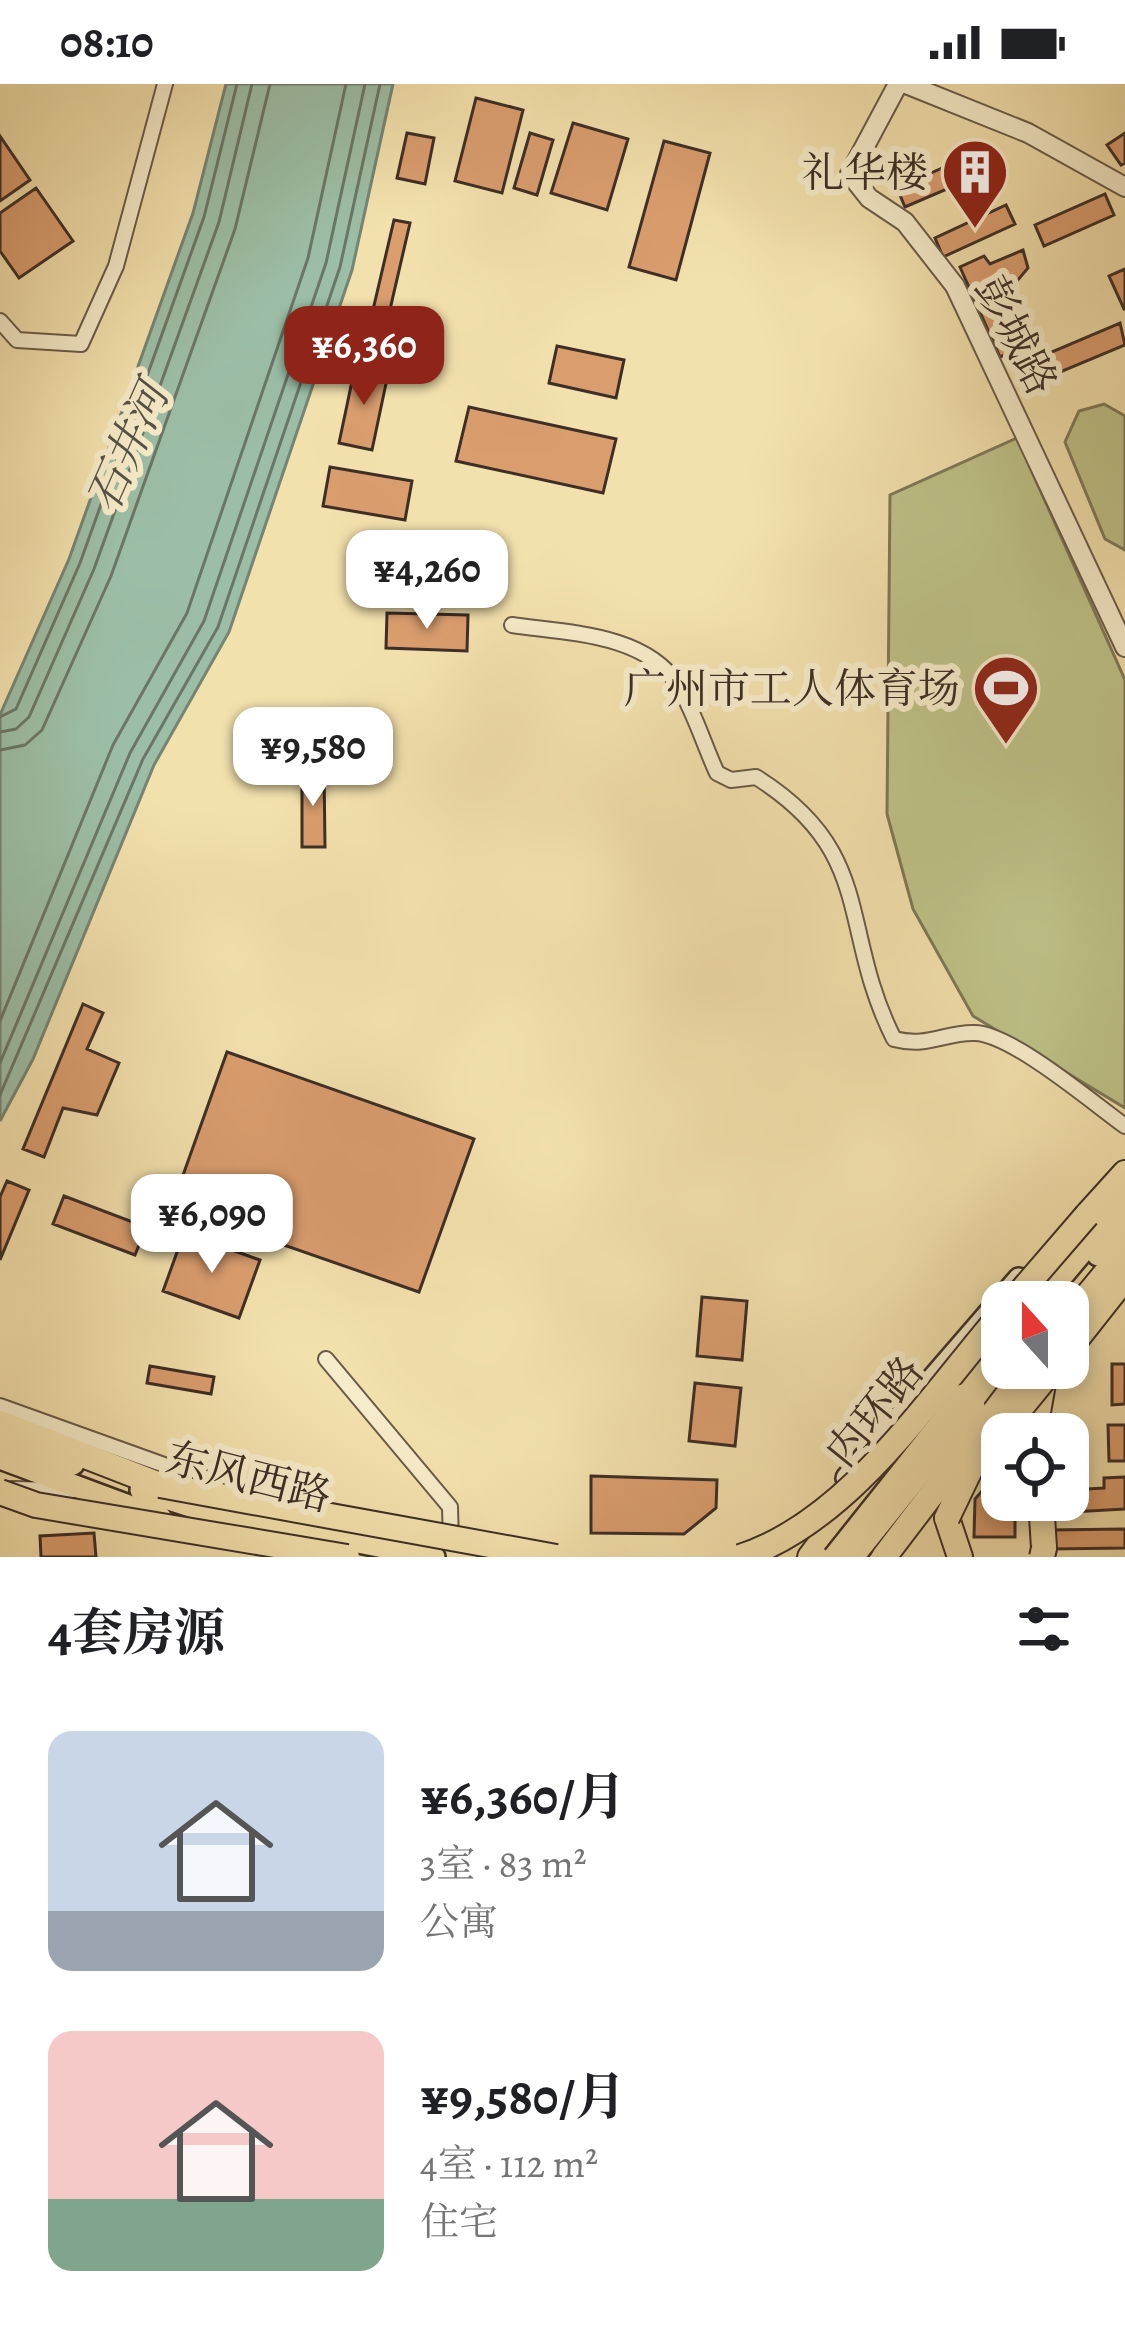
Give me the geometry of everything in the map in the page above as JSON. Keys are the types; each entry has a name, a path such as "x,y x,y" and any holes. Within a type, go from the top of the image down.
{"highway":[{"path":"1034,1281 1125,1173"},
{"path":"1089,1297 1125,1254"},
{"path":"1089,1324 1125,1279"},
{"path":"740,1557 796,1532 837,1500 981,1341"},
{"name":"内环路","path":"810,1557 981,1344"},
{"path":"886,1557 1021,1389"},
{"path":"958,1557 947,1518 956,1489 1023,1389"},
{"path":"0,1423 160,1485 344,1544"},
{"path":"160,1485 556,1557"},
{"path":"0,1490 112,1527 288,1557"},
{"path":"36,1504 478,1557"},
{"path":"1041,1521 1042,1557"}],"main road":[{"path":"1033,1281 1125,1156"},
{"path":"1036,1281 1125,1183"},
{"path":"1039,1281 1125,1201"},
{"path":"1077,1281 1125,1223"},
{"path":"765,1557 815,1514 981,1340"},
{"path":"834,1557 834,1539 981,1345"},
{"path":"853,1557 981,1381"},
{"path":"834,1557 982,1389"},
{"path":"886,1557 1016,1389"},
{"path":"0,1437 45,1464"},
{"path":"0,1458 45,1464 241,1528 389,1556"},
{"name":"东风西路","path":"45,1464 212,1513 435,1552"},
{"name":"东风西路","path":"45,1464 83,1490 219,1535 325,1557"},
{"path":"933,1495 940,1529 958,1557"},
{"path":"212,1513 303,1518 435,1552 507,1557"}],"street":[{"path":"0,321 17,340 81,344 116,266 165,84"},
{"path":"902,84 1028,133 1125,187"},
{"name":"彭城路","path":"902,84 850,173 869,198 904,222 955,286 1119,620 1125,647"},
{"path":"512,625 599,637 652,657 677,685 717,773 731,780 756,777 818,825 844,871 860,947 894,1039 919,1045 977,1032 1011,1047 1125,1126"},
{"path":"326,1359 450,1507 435,1552"},
{"path":"0,1406 192,1475 304,1500 303,1518"},
{"path":"870,1488 881,1512 913,1521"},
{"path":"0,1490 83,1490"}],"green space":[{"path":"1104,404 1125,416 1125,550 1105,539 1065,442 1079,411"},
{"name":"广州市工人体育场","path":"1017,438 1125,680 1125,1108 973,1016 913,909 887,814 890,495"}],"water":[{"name":"石井河","path":"226,84 393,84 352,270 229,632 154,765 33,1059 0,1121 0,715 69,559 193,213"}],"building":[{"path":"476,98 523,110 502,193 455,181"},
{"path":"573,123 628,139 607,210 551,193"},
{"path":"407,133 434,138 425,184 397,178"},
{"path":"530,133 553,140 537,195 514,188"},
{"path":"1125,133 1125,163 1121,165 1107,145"},
{"path":"0,136 30,180 0,201"},
{"path":"664,141 710,153 676,280 629,267"},
{"path":"981,151 989,171 905,207 897,188"},
{"path":"36,188 73,241 19,278 0,251 0,213"},
{"path":"1105,194 1114,215 1044,246 1035,225"},
{"name":"礼华楼","path":"1006,205 1015,224 943,257 935,238"},
{"path":"394,220 410,223 385,331 369,327"},
{"path":"1023,250 1028,268 1007,293 1022,348 1000,357 960,267 984,256 990,264"},
{"path":"1125,269 1125,309 1124,309 1109,276"},
{"path":"1120,323 1125,345 1029,385 1021,365"},
{"path":"557,346 624,360 616,398 549,383"},
{"path":"355,367 388,374 372,450 339,443"},
{"path":"469,407 616,439 603,493 456,461"},
{"path":"330,467 412,481 405,520 323,506"},
{"path":"387,613 468,615 467,651 386,648"},
{"path":"282,710 318,722 300,772 265,760"},
{"path":"302,770 324,770 325,847 302,847"},
{"path":"83,1004 103,1013 87,1049 119,1063 97,1115 63,1108 44,1157 23,1149"},
{"path":"227,1052 474,1139 419,1292 172,1206"},
{"path":"7,1181 29,1190 0,1260 0,1197"},
{"path":"64,1196 146,1227 135,1255 53,1224"},
{"path":"184,1233 260,1260 239,1318 163,1291"},
{"path":"702,1297 747,1301 742,1360 697,1356"},
{"path":"1112,1364 1125,1364 1125,1404 1112,1405"},
{"path":"150,1366 214,1377 211,1394 147,1383"},
{"path":"695,1383 741,1388 735,1446 689,1441"},
{"path":"1108,1425 1125,1425 1125,1461 1109,1461"},
{"path":"591,1476 717,1480 716,1508 684,1534 591,1533"},
{"path":"1125,1477 1125,1509 1089,1511 1089,1489 1104,1488 1104,1478"},
{"path":"981,1492 981,1521 1015,1521 1015,1537 974,1537 975,1499"},
{"path":"1125,1529 1125,1548 1050,1549 1049,1530"},
{"path":"94,1533 96,1557 41,1557 40,1536"}],"place":[{"name":"礼华楼","path":"975,231"},
{"name":"广州市工人体育场","path":"1006,747"}]}
